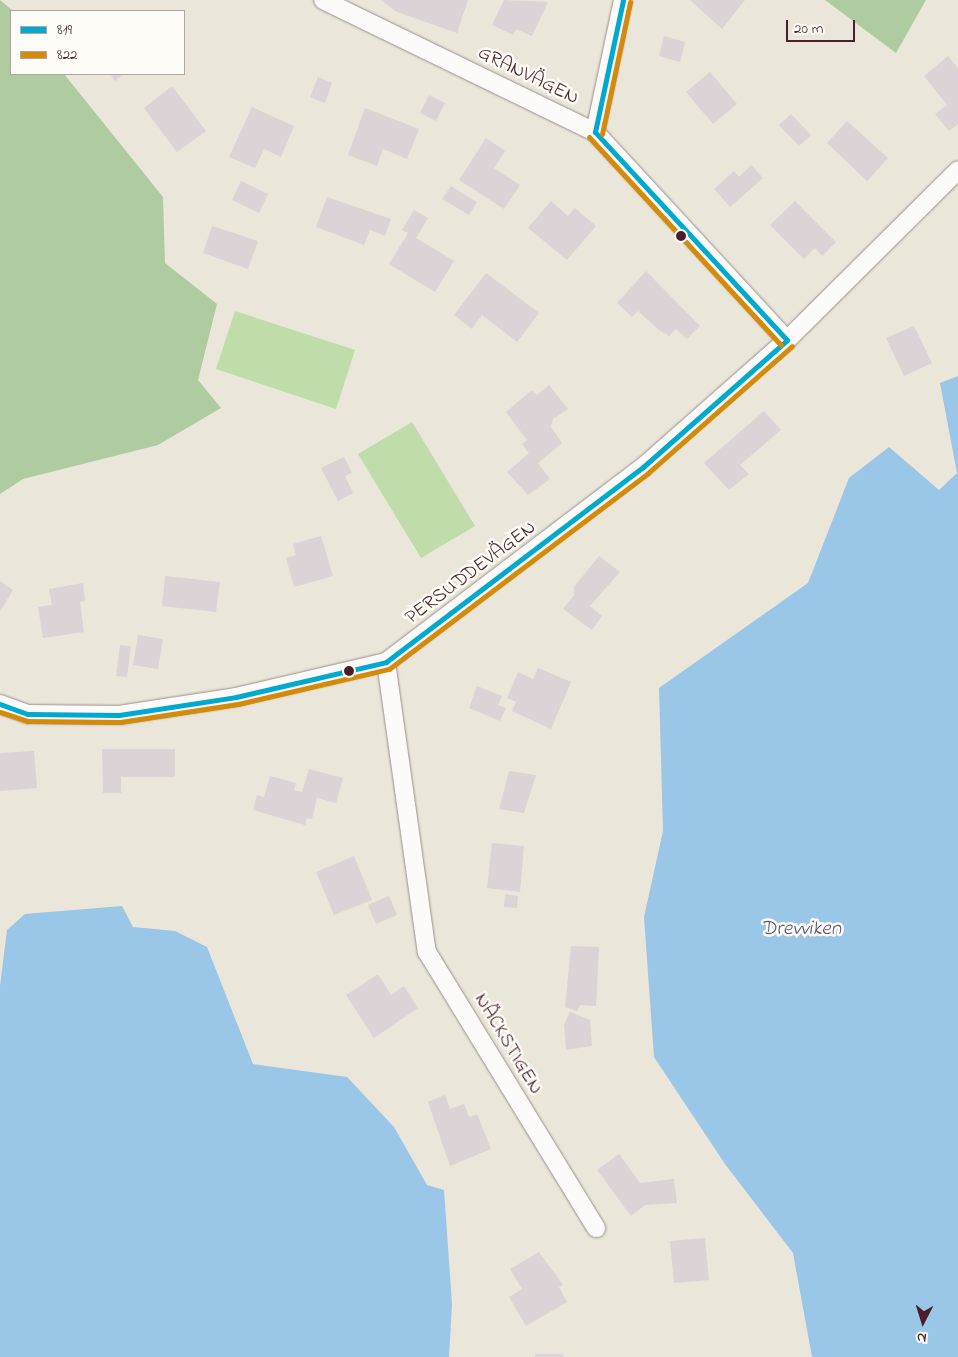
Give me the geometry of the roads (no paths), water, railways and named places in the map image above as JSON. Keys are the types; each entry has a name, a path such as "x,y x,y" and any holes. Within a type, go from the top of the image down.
{"street":[{"name":"GRANVÄGEN","path":"323,0 595,132 787,340"},
{"path":"595,132 623,0"},
{"name":"PERSUDDEVÄGEN","path":"0,704 28,714 119,715 236,697 386,662 643,467 787,340 958,170"},
{"name":"NÄCKSTIGEN","path":"386,662 427,952 596,1228"}],"water":[{"name":"Drevviken","path":"958,376 958,1357 812,1357 793,1253 725,1164 654,1057 644,917 663,831 659,688 808,583 849,478 889,447 939,490 957,473 940,383"},
{"path":"122,906 133,927 175,931 207,947 253,1064 347,1077 394,1127 427,1185 444,1190 452,1304 449,1357 0,1357 0,986 7,930 25,914"}]}
